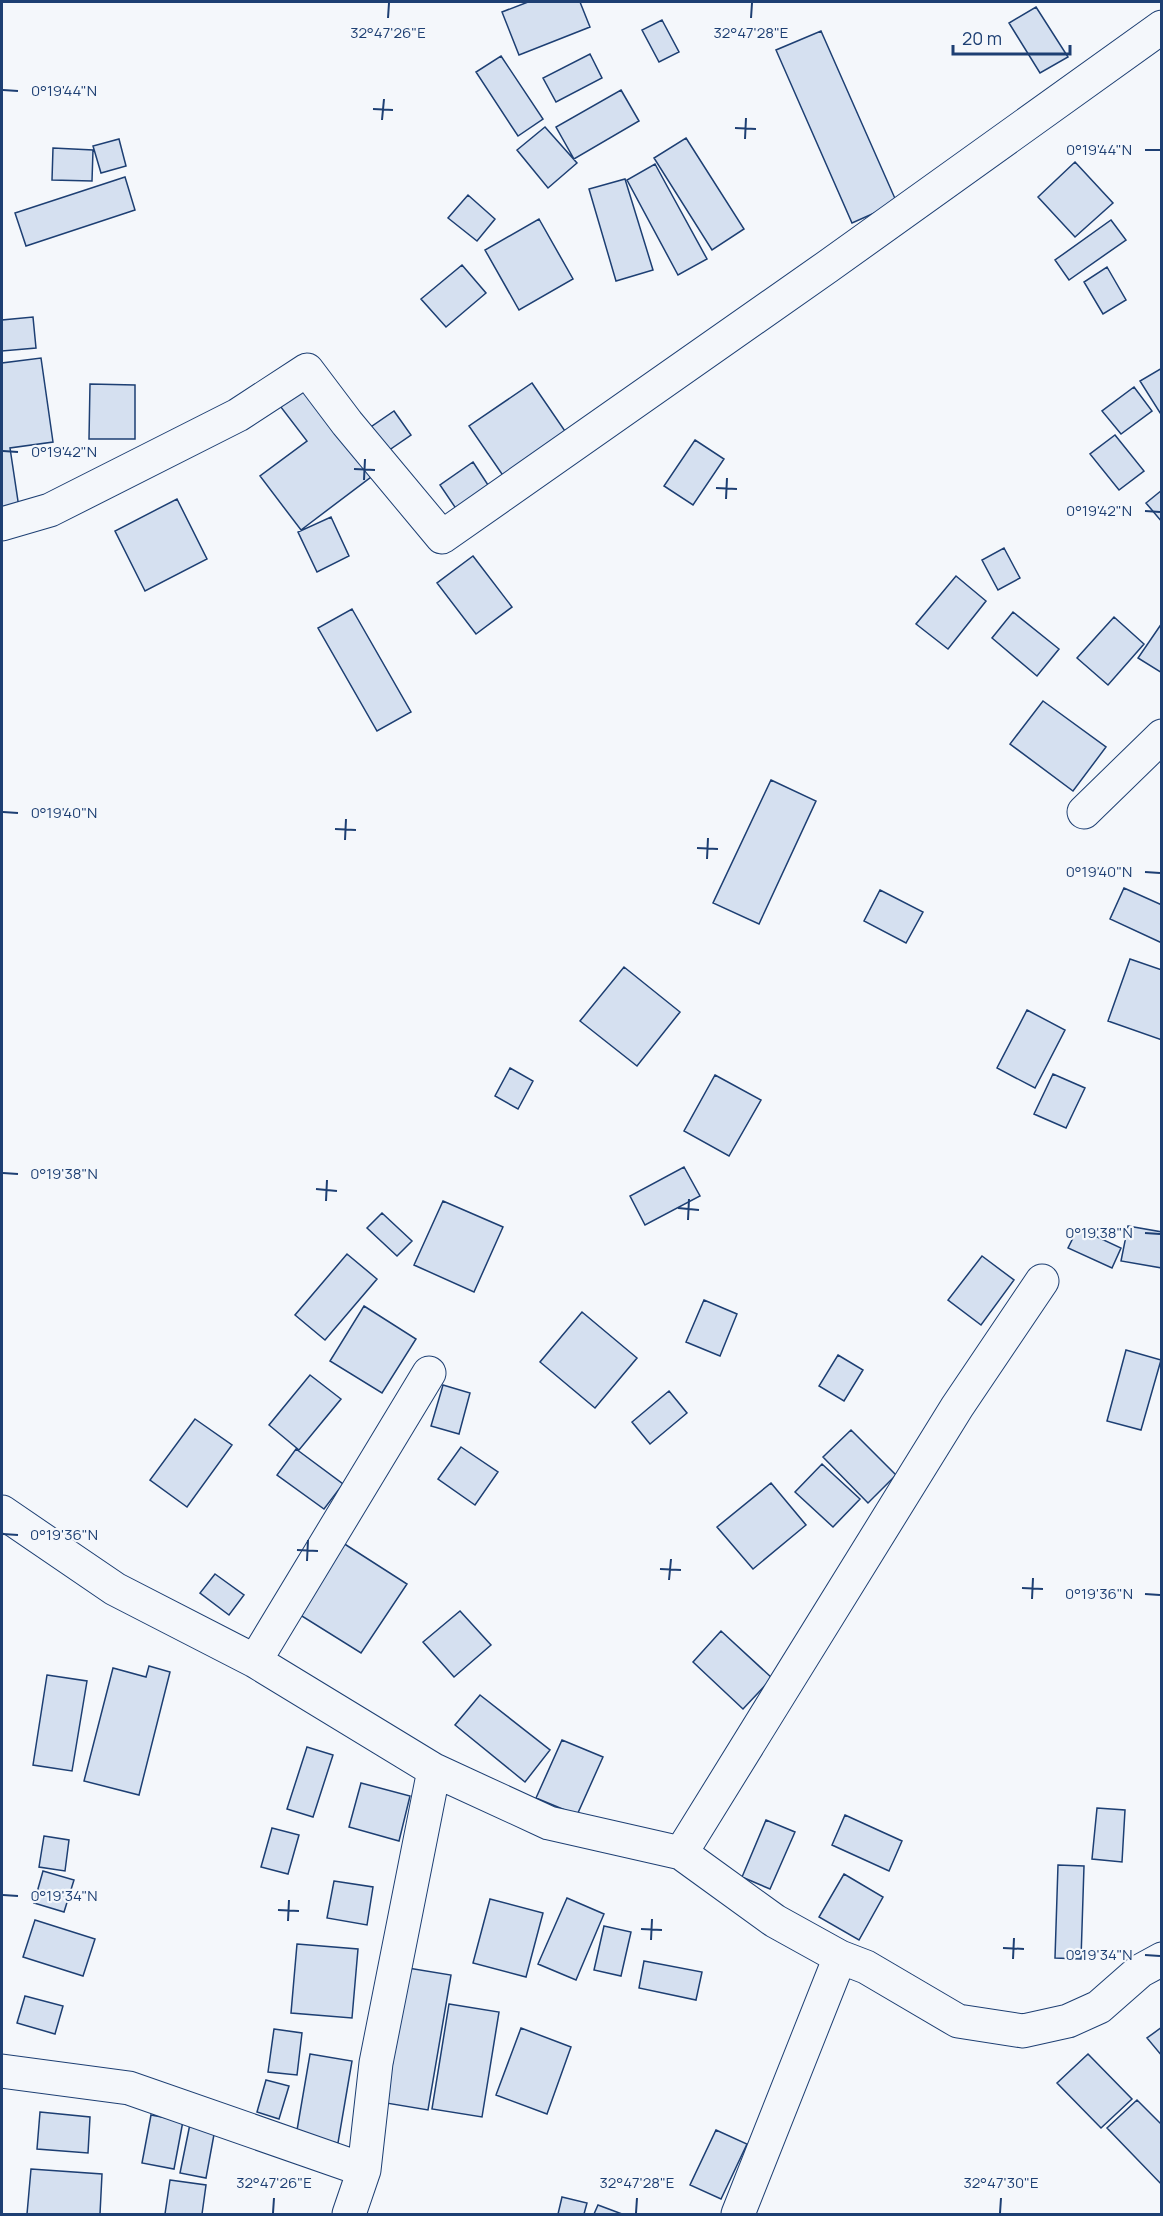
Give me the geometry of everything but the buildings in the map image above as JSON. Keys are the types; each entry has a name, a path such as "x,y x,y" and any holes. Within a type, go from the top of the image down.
{"street":[{"path":"2,524 50,510 238,415 307,370 347,423 442,537 827,267 1161,27"},
{"path":"1084,812 1161,736"},
{"path":"681,1853 957,1407 1042,1281"},
{"path":"255,1661 429,1373"},
{"path":"2,1512 115,1589 255,1661 434,1770 549,1822 681,1853 774,1922 840,1957 866,1967 958,2021 1023,2031 1068,2021 1099,2007 1140,1971 1161,1959"},
{"path":"349,2214 364,2170 376,2063 434,1770"},
{"path":"738,2214 840,1957"},
{"path":"2,2070 129,2088 364,2170"}]}
